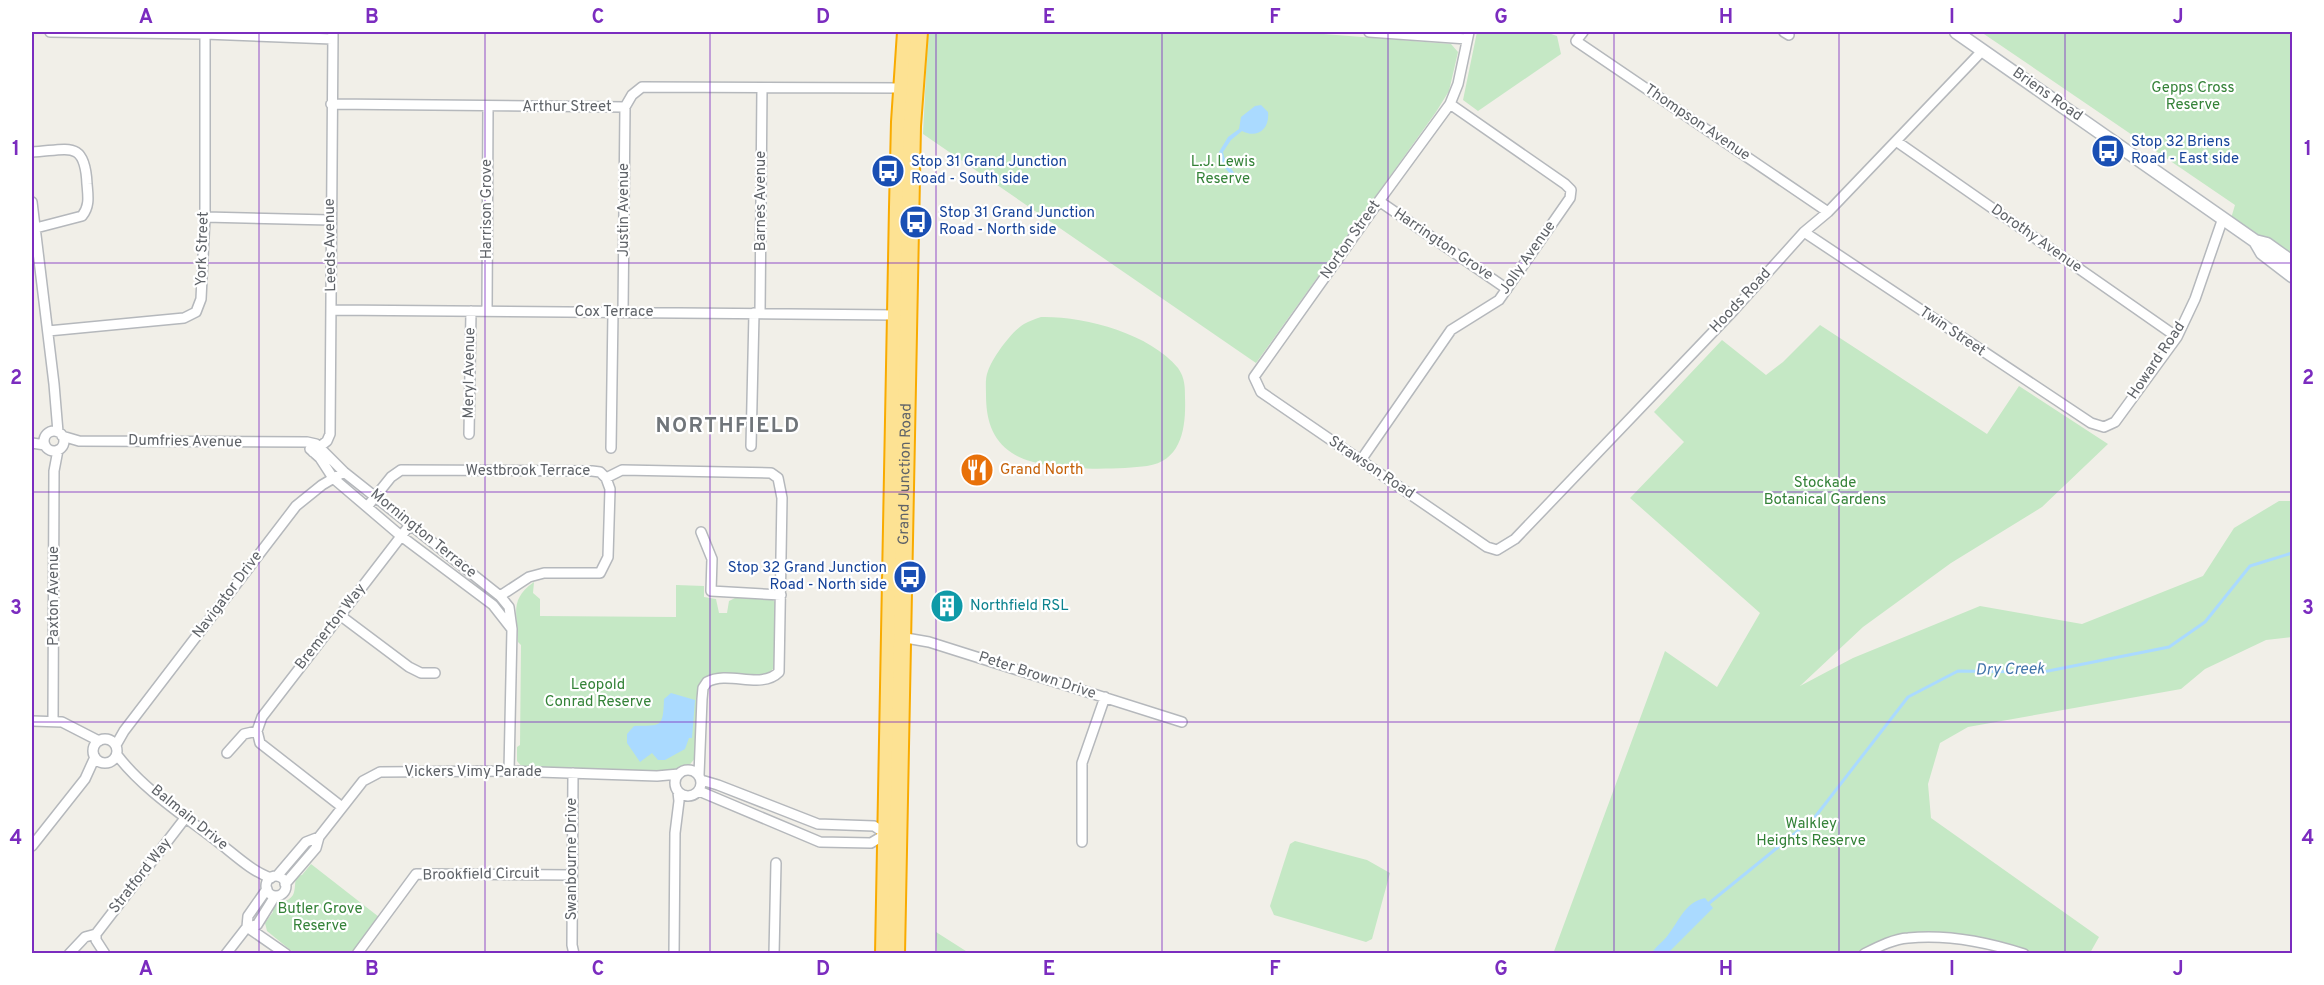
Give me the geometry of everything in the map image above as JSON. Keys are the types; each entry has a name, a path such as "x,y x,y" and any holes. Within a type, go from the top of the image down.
{"highway":[{"name":"Grand Junction Road","path":"884,954 892,834 902,314 902,88 906,32"},
{"name":"Grand Junction Road","path":"902,314 919,32"},
{"name":"Grand Junction Road","path":"892,834 896,954"}],"main road":[{"name":"Briens Road","path":"1956,32 2255,241 2267,244 2292,262"},
{"name":"Briens Road","path":"2255,241 2262,254 2292,276"},
{"path":"2276,251 2292,252"}],"street":[{"path":"50,32 333,35"},
{"path":"1369,32 1468,35"},
{"name":"Thompson Avenue","path":"1583,32 1576,41 1578,43 1828,212"},
{"name":"York Street","path":"48,330 184,318 196,312 201,299 205,217 205,34"},
{"name":"Leeds Avenue","path":"316,449 327,441 330,434 333,35"},
{"name":"Norton Street","path":"1254,377 1450,104 1458,84 1468,35"},
{"name":"Hoods Road","path":"1497,550 1515,539 1733,311 1804,232 1828,212 1983,50"},
{"name":"Arthur Street","path":"331,104 625,107 632,95 642,87 902,88"},
{"name":"Barnes Avenue","path":"751,446 757,313 762,88"},
{"name":"Jolly Avenue","path":"1361,460 1451,330 1490,307 1507,289 1570,198 1571,190 1565,183 1450,104"},
{"name":"Harrison Grove","path":"487,311 488,107"},
{"name":"Justin Avenue","path":"623,312 625,107"},
{"name":"Dorothy Avenue","path":"1896,141 2177,337"},
{"path":"32,152 68,150 77,152 84,158 88,203 82,216 33,228"},
{"name":"Harrington Grove","path":"1379,201 1507,289"},
{"name":"Paxton Avenue","path":"32,202 33,228 48,330 55,410 53,721"},
{"path":"205,217 330,220"},
{"name":"Howard Road","path":"2104,427 2115,422 2177,337 2195,299 2223,218"},
{"name":"Twin Street","path":"1804,232 2091,423 2104,427"},
{"name":"Cox Terrace","path":"332,310 902,314"},
{"name":"Meryl Avenue","path":"469,434 471,311"},
{"path":"611,448 613,312"},
{"name":"Strawson Road","path":"1254,377 1261,392 1487,547 1497,550"},
{"name":"Dumfries Avenue","path":"32,438 54,441"},
{"name":"Dumfries Avenue","path":"32,443 79,441 291,443 316,449"},
{"name":"Mornington Terrace","path":"316,449 376,496 409,526 500,596 509,607 512,629 509,771"},
{"name":"Mornington Terrace","path":"316,449 333,478 401,536 494,605 512,629"},
{"name":"Westbrook Terrace","path":"367,507 391,477 401,470 592,471 600,472 606,478 622,470 771,473 778,478 782,498 781,595"},
{"name":"Navigator Drive","path":"32,846 124,731 296,506 333,478 345,472"},
{"path":"500,596 529,577 544,573 600,573 608,557 610,489 606,478"},
{"name":"Bremerton Way","path":"227,753 244,734 256,731 262,717 409,526"},
{"path":"678,815 685,802 695,793 700,778 699,750 703,688 707,682 721,677 766,679 779,672 781,595 711,591 711,559 701,531"},
{"path":"341,616 409,667 421,674 435,673"},
{"name":"Peter Brown Drive","path":"896,637 929,642 1182,722"},
{"path":"1082,842 1082,763 1105,698"},
{"name":"Balmain Drive","path":"32,721 62,722 77,730 89,743 105,752 270,882"},
{"path":"256,731 260,743 342,807"},
{"path":"674,954 677,788 682,772 699,750"},
{"name":"Vickers Vimy Parade","path":"285,884 316,848 319,837 363,782 380,772 509,771 657,776 682,772"},
{"path":"682,772 693,771 700,778 818,824 874,826 892,834"},
{"name":"Swanbourne Drive","path":"572,951 573,773"},
{"name":"Vickers Vimy Parade","path":"657,776 677,788"},
{"path":"677,788 685,796 695,793 820,842 871,843 892,834"},
{"name":"Stratford Way","path":"69,954 85,937 96,934 186,817"},
{"name":"Vickers Vimy Parade","path":"226,954 247,927 248,916 270,882 306,842 319,837"},
{"path":"774,954 776,863"},
{"name":"Brookfield Circuit","path":"363,951 416,874 572,874"},
{"path":"282,879 285,884 284,892 276,896 270,894 270,882 282,879"},
{"name":"Vickers Vimy Parade","path":"247,927 257,925 276,896"},
{"path":"247,927 286,954"},
{"path":"96,934 96,940 105,954"},
{"path":"1864,954 1907,938 1959,939 2004,946 2024,954"}],"green space":[{"name":"L.J. Lewis Reserve","path":"928,32 1298,32 1451,44 1458,52 1449,91 1436,112 1256,363 923,134"},
{"path":"1477,32 1545,32 1557,36 1561,54 1478,111 1463,100"},
{"name":"Gepps Cross Reserve","path":"1981,32 2292,32 2292,252 2276,251 2229,225 2235,205"},
{"path":"1041,317 1058,317 1096,323 1115,329 1150,345 1178,368 1185,386 1183,431 1175,450 1168,457 1159,463 1147,466 1097,469 1058,467 1024,459 1012,453 999,441 991,427 987,411 986,385 990,365 1014,333 1024,324"},
{"name":"Walkley Heights Reserve","path":"1820,325 1987,434 2019,386 2108,444 2042,507 1951,563 1863,627 1800,686 1853,658 1980,606 2082,624 2203,576 2234,528 2279,501 2292,501 2292,637 2266,640 2205,669 2181,689 1968,727 1940,743 1928,784 1931,818 2099,937 2090,953 2021,953 1970,941 1889,943 1864,954 1553,954 1665,651 1717,687 1760,613 1630,498 1684,442 1654,412 1722,340 1766,375 1783,362"},
{"name":"Leopold Conrad Reserve","path":"534,582 533,593 540,599 540,616 676,617 676,585 704,586 704,597 716,599 719,613 727,613 729,601 735,598 772,599 778,605 776,667 765,675 707,677 696,757 687,768 673,773 523,768 517,761 517,747 520,745 521,645 518,642 516,609 521,595"},
{"path":"1295,841 1367,860 1390,873 1372,939 1366,942 1274,915 1270,906 1290,844"},
{"name":"Butler Grove Reserve","path":"311,864 379,917 351,953 294,953 267,931 265,923 273,912 272,907 291,898 297,876 302,875"},
{"path":"936,932 969,953 937,953"}],"water":[{"path":"1261,105 1268,112 1265,128 1253,134 1242,131 1231,140 1223,152 1225,160 1235,174 1231,175 1220,162 1219,152 1228,137 1239,129 1241,117 1255,106"},
{"path":"671,693 695,700 692,738 689,738 685,749 665,760 658,760 652,753 640,762 627,743 627,734 634,726 650,726 659,723 663,716 664,699"},
{"path":"1705,898 1713,908 1668,953 1652,953 1687,908"}],"waterway":[{"name":"Dry Creek","path":"1708,904 1815,817 1908,697 1958,671 2043,672 2169,647 2205,622 2250,566 2292,553"}],"place":[{"name":"Stop 32 Briens Road - East side","path":"2108,151"},
{"name":"Stop 31 Grand Junction Road - South side","path":"888,171"},
{"name":"Stop 31 Grand Junction Road - North side","path":"916,222"},
{"name":"Grand North","path":"977,470"},
{"name":"Stop 32 Grand Junction Road - North side","path":"910,577"},
{"name":"Northfield RSL","path":"947,606"}],"district":[{"name":"NORTHFIELD","path":"728,426"}],"park label":[{"name":"Stockade Botanical Gardens","path":"1825,492"}]}
